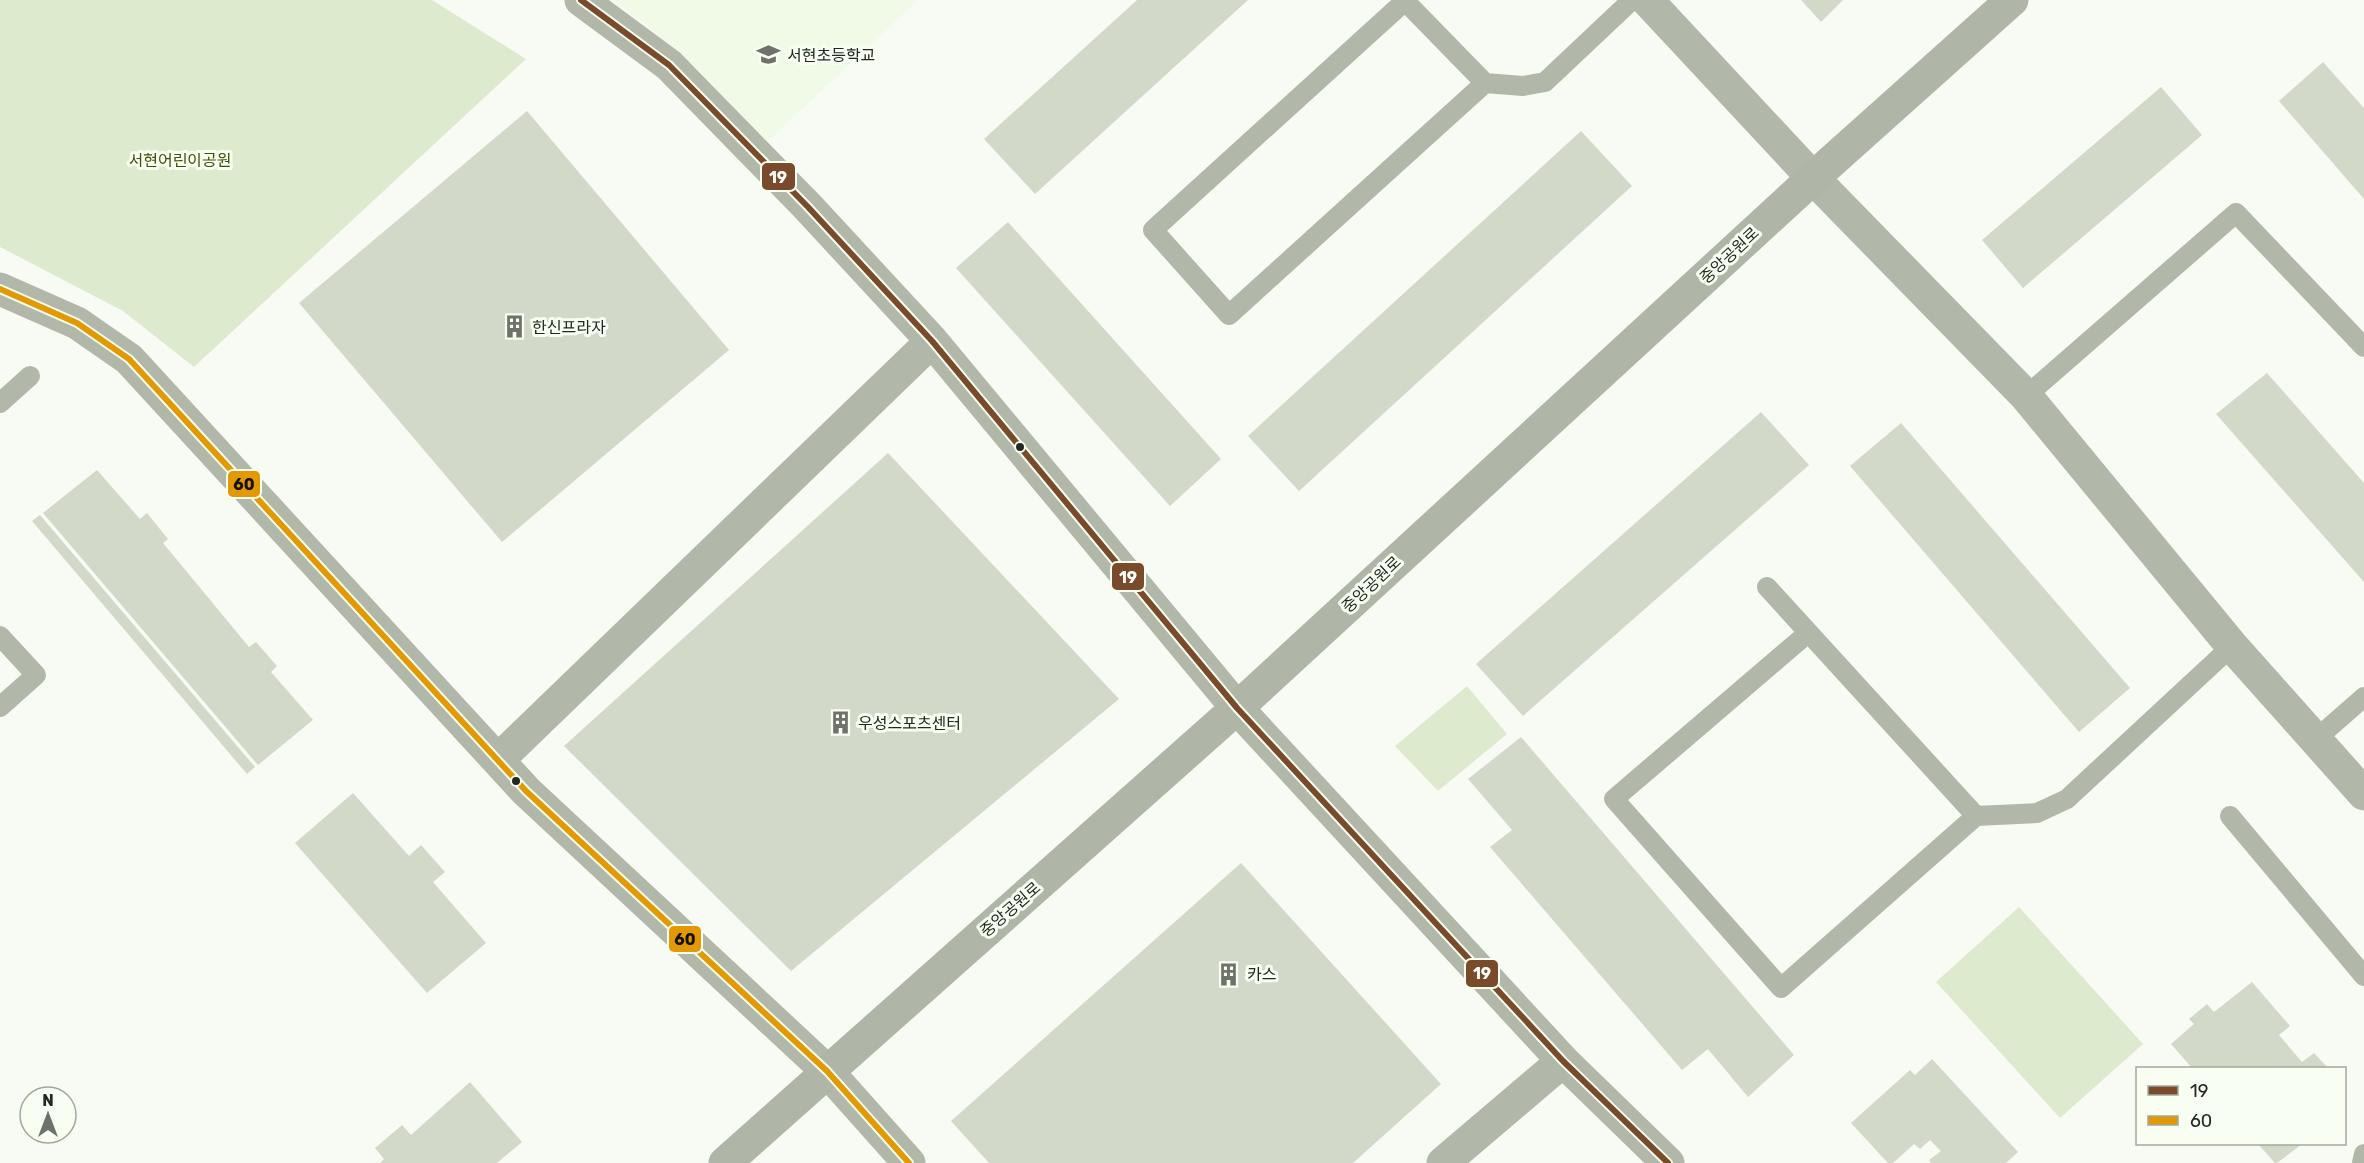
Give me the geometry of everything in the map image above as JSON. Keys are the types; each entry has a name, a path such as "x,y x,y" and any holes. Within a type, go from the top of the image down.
{"street":[{"path":"581,0 669,65 815,215 932,341 1237,708 1563,1061 1668,1163"},
{"path":"1647,0 1813,178 2026,396 2232,646 2364,794"},
{"name":"중앙공원로","path":"725,1163 1237,708 1813,178 2012,0"},
{"path":"0,289 77,323 129,360 526,790 826,1071 909,1163"},
{"path":"498,760 932,341"},
{"path":"1443,1163 1563,1061"}],"lane":[{"path":"1485,83 1229,315 1153,230 1406,0 1485,83 1523,86 1545,82 1632,0"},
{"path":"2026,396 2236,213 2364,347"},
{"path":"0,403 30,376"},
{"path":"1767,587 1976,816"},
{"path":"1808,633 1614,799 1781,988 1976,816 2037,813 2067,799 2232,646"},
{"path":"0,636 36,675 0,707"},
{"path":"2316,739 2364,697"},
{"path":"2230,816 2364,976"},
{"path":"2362,1163 2364,1154"}],"shaded area":[{"name":"서현초등학교","path":"613,0 918,0 765,144 713,86 644,23"}],"green space":[{"name":"서현어린이공원","path":"0,0 432,0 526,59 194,367 123,311 0,247"},
{"path":"1467,686 1507,734 1438,791 1395,746"},
{"path":"2019,907 2143,1044 2060,1118 1936,982"}],"building":[{"path":"1137,0 1248,0 1035,194 984,139"},
{"path":"1801,0 1843,0 1821,22"},
{"path":"2323,62 2364,108 2364,199 2279,101"},
{"path":"2161,87 2202,135 2023,288 1982,240"},
{"name":"한신프라자","path":"527,111 729,350 502,542 299,303"},
{"path":"1581,131 1632,186 1299,491 1248,436"},
{"path":"1008,222 1221,459 1170,506 956,268"},
{"path":"2267,373 2364,483 2364,582 2216,414"},
{"path":"1761,412 1809,465 1523,716 1476,664"},
{"path":"1901,423 2130,688 2079,732 1850,466"},
{"name":"우성스포츠센터","path":"888,453 1119,699 791,971 564,746"},
{"path":"97,470 140,519 147,513 168,539 163,543 249,647 256,642 277,666 271,672 313,720 258,765 43,513"},
{"path":"40,515 255,767 247,774 32,521"},
{"path":"1521,737 1794,1055 1748,1097 1708,1049 1682,1070 1490,847 1512,830 1468,779"},
{"path":"353,793 409,856 421,845 445,872 433,882 486,943 427,993 295,843"},
{"name":"카스","path":"1241,863 1441,1084 1353,1163 989,1163 951,1121"},
{"path":"2252,982 2290,1026 2279,1035 2302,1062 2314,1053 2327,1067 2191,1067 2171,1044 2194,1024 2189,1019 2207,1004 2214,1012"},
{"path":"1932,1059 2018,1152 2006,1163 1931,1163 1929,1160 1941,1151 1930,1140 1920,1149 1914,1144 1893,1163 1888,1163 1851,1123 1910,1070 1915,1075"},
{"path":"470,1082 522,1142 497,1163 380,1163 384,1159 375,1148 402,1125 411,1135"},
{"path":"2259,1145 2301,1145 2277,1163"}],"transit line":[{"name":"19","path":"581,0 669,65 808,207 932,341 1237,708 1563,1061 1668,1163"},
{"name":"60","path":"0,289 77,323 129,359 526,791 827,1071 909,1163"}],"place":[{"name":"서현초등학교","path":"769,55"},
{"name":"한신프라자","path":"514,327"},
{"name":"우성스포츠센터","path":"840,723"},
{"name":"카스","path":"1229,974"}]}
